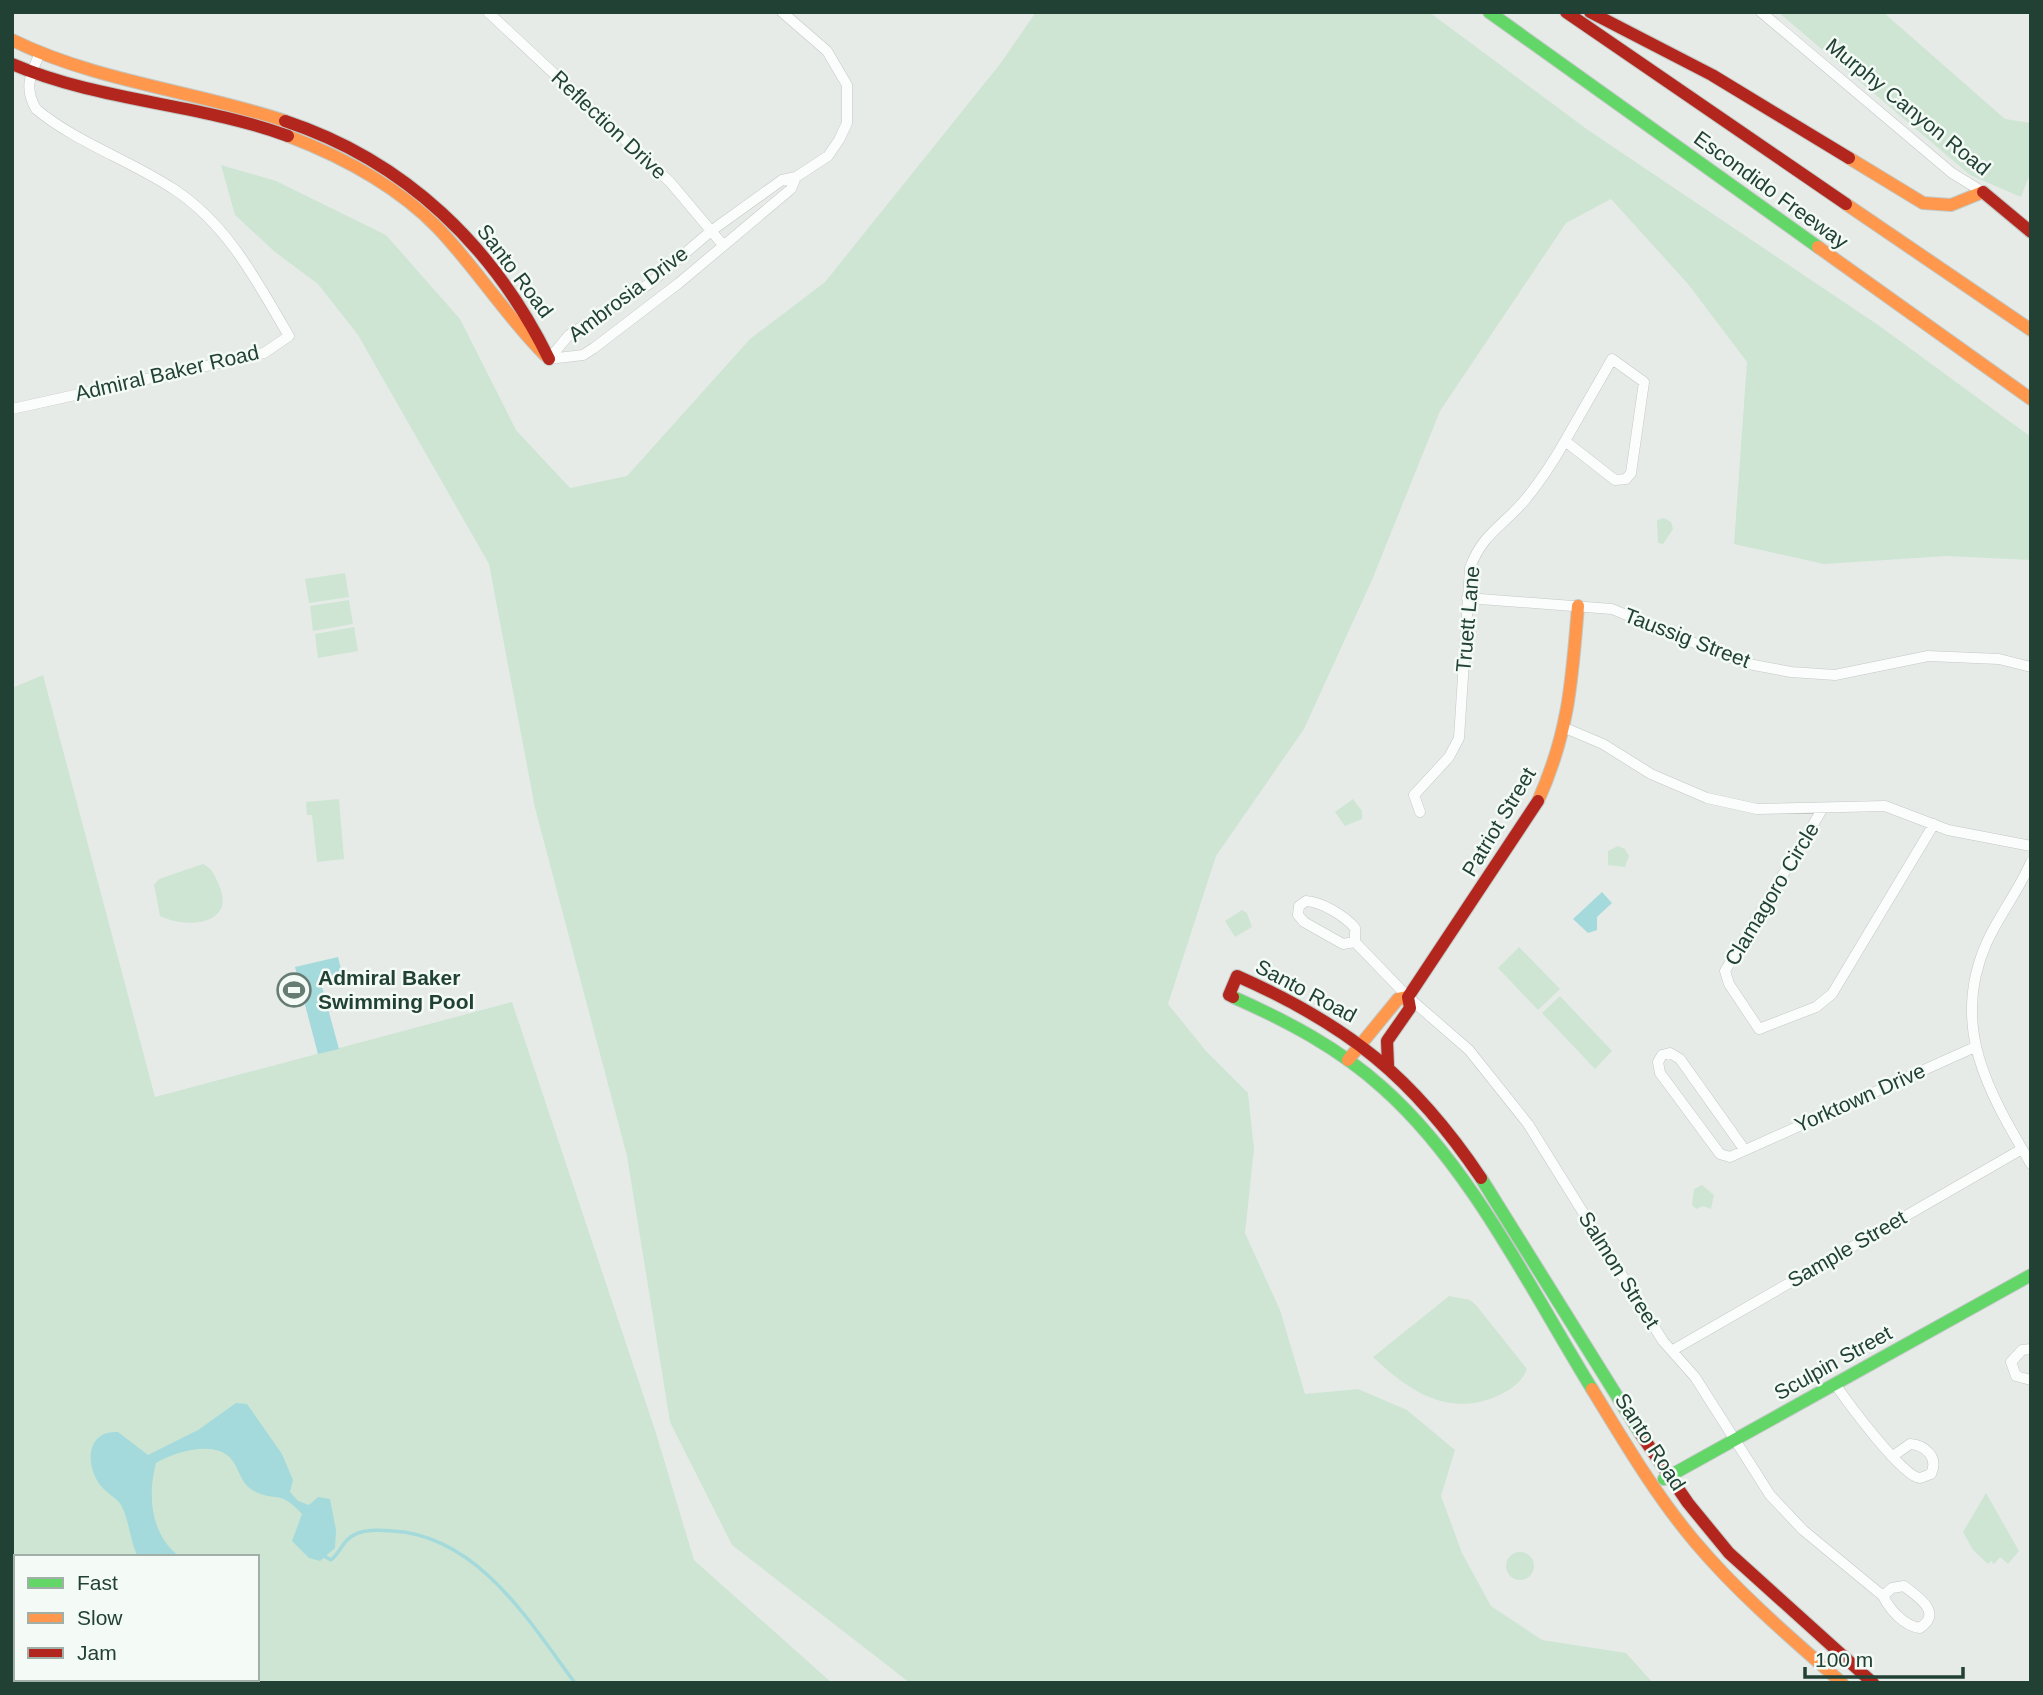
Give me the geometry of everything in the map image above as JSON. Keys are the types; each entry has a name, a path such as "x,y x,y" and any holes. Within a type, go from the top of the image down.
{"main road":[{"name":"Escondido Freeway","path":"1489,12 2031,399"},
{"name":"Escondido Freeway","path":"1566,12 2031,330"},
{"path":"1590,12 1712,75 1923,203 1951,205 1983,192"},
{"name":"Santo Road","path":"12,40 39,55 111,77 246,108 322,135 386,170 435,206 478,248 537,329 549,359"},
{"name":"Santo Road","path":"12,64 31,73 99,92 242,120 311,144 371,176 424,214 483,279 524,335 549,359"},
{"name":"Murphy Canyon Road","path":"1983,192 2031,232"},
{"name":"Patriot Street","path":"1348,1060 1398,999 1408,996 1535,808 1553,768 1566,728 1578,606"},
{"name":"Santo Road","path":"1842,1683 1718,1567 1653,1485 1457,1169 1413,1114 1376,1080 1348,1060 1292,1024 1229,995 1237,976 1281,995 1360,1043 1388,1066 1427,1105 1469,1156 1669,1476 1733,1558 1873,1683"},
{"name":"Patriot Street","path":"1388,1066 1384,1052 1386,1035 1410,1008 1408,996"},
{"name":"Sculpin Street","path":"1653,1485 2031,1275"}],"street":[{"name":"Reflection Drive","path":"488,12 670,182 723,245"},
{"name":"Ambrosia Drive","path":"549,359 569,335 649,284 711,231 782,180 796,177 828,156 839,140 847,123 847,85 837,63 782,12"},
{"name":"Murphy Canyon Road","path":"1761,12 1952,173 1983,192"},
{"path":"31,73 39,55"},
{"name":"Admiral Baker Road","path":"12,409 264,353 289,336 237,249 215,223 176,190 43,115 28,94 31,73"},
{"name":"Ambrosia Drive","path":"549,359 583,355 594,348 679,283 791,189 796,177"},
{"name":"Truett Lane","path":"1420,812 1414,795 1448,757 1459,738 1467,598 1470,568 1477,548 1523,503 1547,472 1612,359 1644,382 1631,473 1626,479 1615,480 1565,441"},
{"name":"Taussig Street","path":"1467,598 1612,609 1743,663 1791,672 1835,675 1928,656 1999,659 2031,667"},
{"path":"1566,728 1603,744 1651,774 1707,798 1757,809 1885,806 1978,838 2031,846"},
{"name":"Clamagoro Circle","path":"1823,807 1725,971 1729,984 1759,1029 1816,1007 1832,994 1934,824"},
{"path":"2031,862 1988,939 1978,966 1972,1007 1975,1047 1984,1079 2031,1164"},
{"name":"Salmon Street","path":"1355,942 1343,944 1304,922 1298,915 1299,906 1306,901 1314,902 1349,920 1355,928 1355,942 1408,996 1469,1050 1528,1124 1663,1342 1695,1377 1770,1495 1803,1530 1883,1596 1889,1607 1912,1627 1920,1628 1928,1622 1931,1612 1928,1605 1904,1586 1892,1588 1883,1596"},
{"name":"Yorktown Drive","path":"1744,1149 1680,1059 1670,1053 1662,1055 1658,1062 1660,1073 1720,1154 1730,1157 1975,1047"},
{"name":"Sample Street","path":"1673,1350 2022,1149"},
{"path":"2031,1349 2022,1350 2011,1362 2016,1376 2023,1381 2031,1380"},
{"path":"1835,1384 1864,1425 1893,1456"}],"green space":[{"path":"1036,12 1429,12 1588,130 1881,327 2031,437 2031,560 1947,556 1824,564 1734,544 1747,362 1688,284 1611,199 1566,223 1440,411 1372,580 1304,729 1216,856 1168,1004 1206,1051 1248,1093 1254,1149 1245,1233 1280,1310 1305,1394 1358,1389 1407,1410 1455,1450 1441,1496 1462,1553 1491,1606 1542,1640 1626,1653 1653,1683 910,1683 732,1545 670,1422 627,1156 535,808 489,564 358,335 318,284 275,252 235,215 221,165 276,181 386,235 460,319 516,430 570,488 627,476 750,339 825,282 1000,64"},
{"path":"1778,12 1883,12 2005,119 2031,123 2031,171 2021,197 1970,175"},
{"path":"1664,518 1671,522 1673,529 1663,544 1658,543 1657,520"},
{"path":"345,573 349,597 309,603 305,579"},
{"path":"349,600 353,624 313,631 310,606"},
{"path":"354,627 358,651 318,658 315,634"},
{"path":"43,675 155,1097 512,1002 656,1433 694,1560 832,1683 12,1683 12,688"},
{"path":"339,799 344,859 317,862 312,815 307,815 306,802"},
{"path":"1353,799 1362,811 1362,819 1345,826 1335,812"},
{"path":"1618,846 1625,849 1629,856 1625,867 1608,865 1608,851"},
{"path":"203,864 209,868 219,885 223,898 221,909 215,916 195,922 160,916 154,885 159,879"},
{"path":"1242,910 1247,913 1252,927 1235,937 1225,921"},
{"path":"1519,947 1560,989 1538,1010 1498,968"},
{"path":"1560,996 1612,1051 1595,1069 1542,1013"},
{"path":"1702,1185 1714,1195 1711,1209 1703,1206 1696,1209 1692,1205 1694,1189"},
{"path":"1449,1296 1470,1300 1476,1305 1527,1369 1518,1383 1510,1389 1477,1402 1444,1402 1414,1389 1373,1357"},
{"path":"1986,1493 2019,1551 2008,1564 2000,1557 1994,1564 1991,1561 1988,1564 1973,1550 1963,1532"},
{"path":"1520,1552 1530,1556 1534,1566 1530,1576 1520,1580 1510,1576 1506,1566 1510,1556"}],"water":[{"path":"1602,892 1612,903 1597,917 1597,930 1588,933 1573,919"},
{"path":"338,957 343,977 321,983 339,1049 318,1054 295,967"},
{"path":"236,1403 247,1404 282,1454 293,1480 290,1492 298,1501 309,1505 318,1497 330,1499 336,1530 335,1548 320,1561 309,1558 292,1541 302,1514 282,1498 254,1491 243,1481 232,1460 216,1450 206,1449 173,1455 156,1463 152,1502 157,1527 178,1555 137,1555 121,1505 100,1485 94,1474 91,1456 95,1441 100,1436 118,1432 148,1455 198,1430"}],"waterway":[{"path":"324,1556 331,1560 352,1536 374,1530 423,1536 451,1548 476,1565 499,1586 520,1609 575,1683"}],"traffic: fast":[{"path":"1489,12 1818,247"},
{"path":"1233,997 1293,1026 1349,1060 1383,1088 1414,1119 1444,1154 1497,1230 1592,1389"},
{"path":"1481,1178 1640,1433"},
{"path":"1664,1479 2031,1275"}],"traffic: slow":[{"path":"12,40 78,66 285,121"},
{"path":"288,136 349,163 387,186 422,213 452,243 545,355"},
{"path":"1849,158 1923,203 1951,205 1983,192"},
{"path":"1846,204 2031,330"},
{"path":"1818,247 2031,399"},
{"path":"1538,801 1563,728 1571,682 1578,606"},
{"path":"1348,1060 1398,999 1408,997"},
{"path":"1592,1389 1654,1487 1696,1543 1748,1598 1842,1683"}],"traffic: jam":[{"path":"1566,12 1846,204"},
{"path":"1590,12 1712,75 1849,158"},
{"path":"12,64 80,87 219,116 288,136"},
{"path":"285,121 329,138 370,159 407,184 442,213 502,280 549,359"},
{"path":"1983,192 2031,232"},
{"path":"1388,1065 1387,1041 1410,1008 1408,997 1538,801"},
{"path":"1233,997 1229,995 1237,976 1312,1014 1345,1035 1403,1083 1430,1111 1481,1178"},
{"path":"1640,1433 1688,1503 1729,1553 1873,1683"}],"place":[{"name":"Admiral Baker Swimming Pool","path":"294,990"}]}
